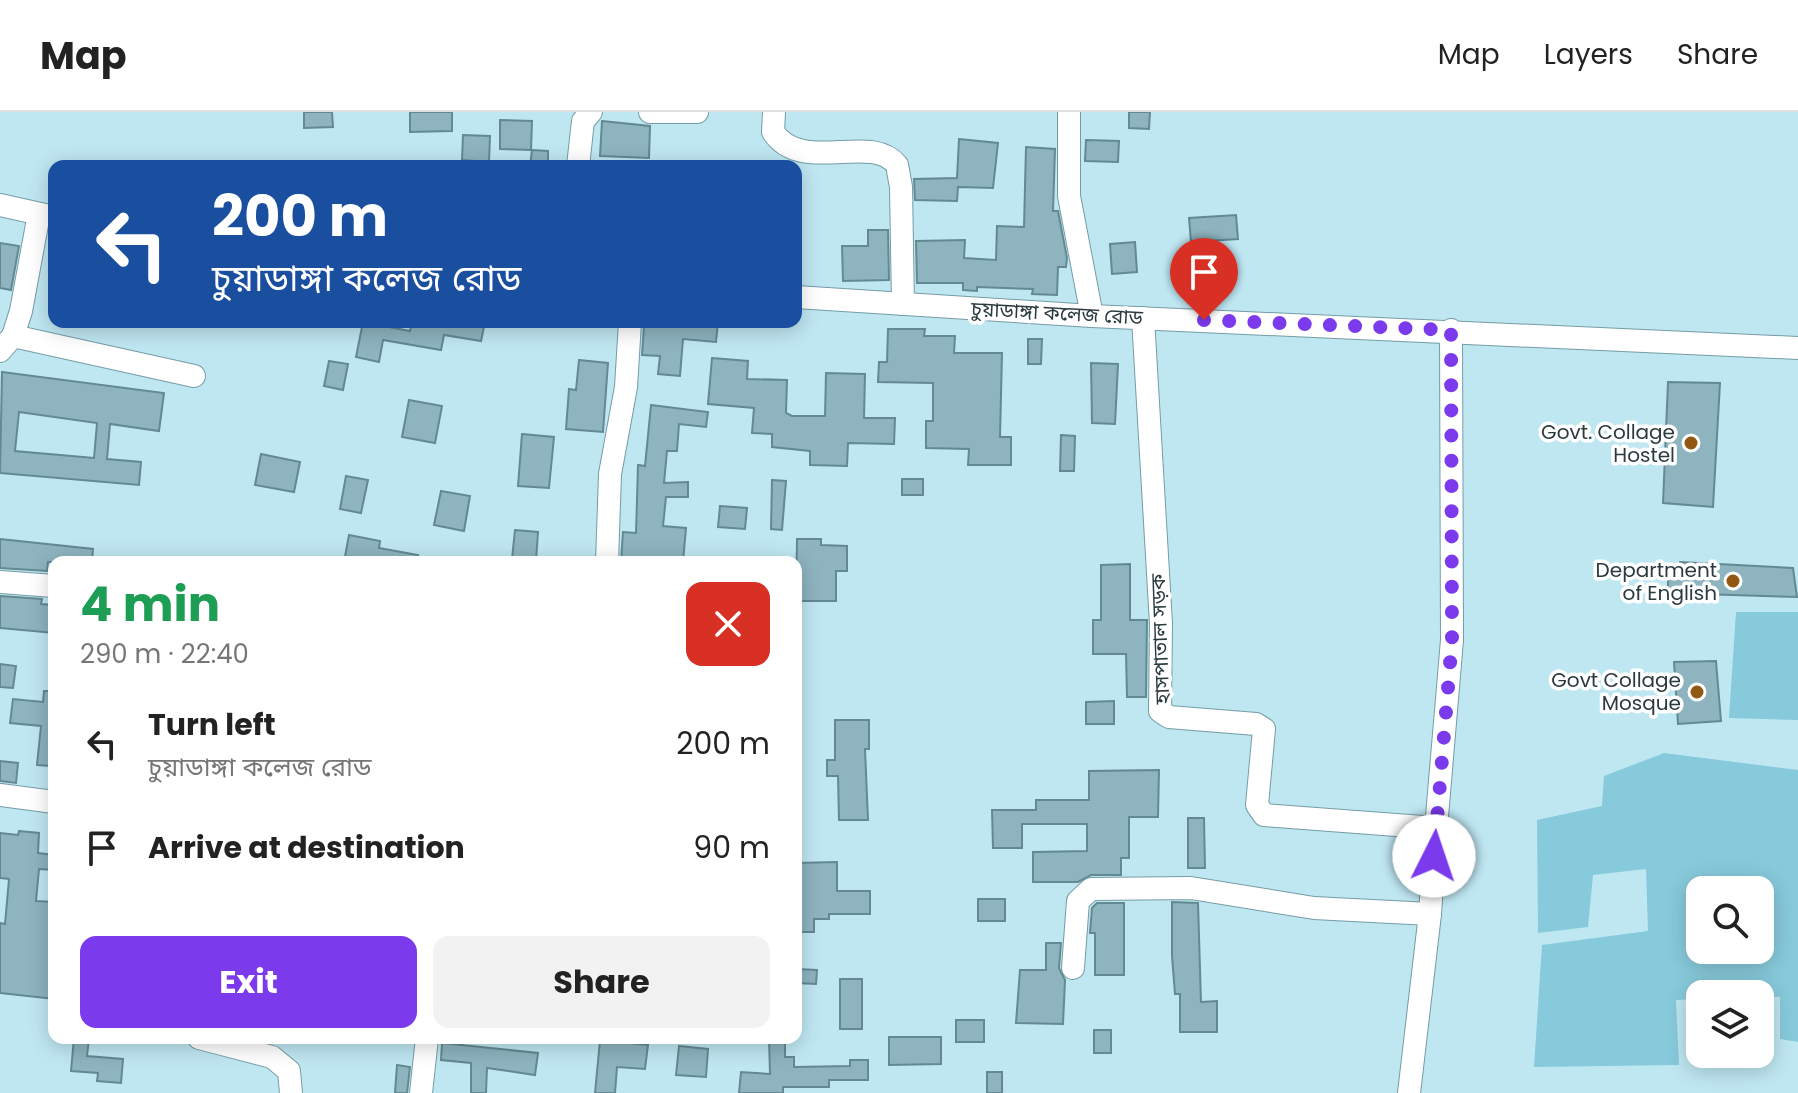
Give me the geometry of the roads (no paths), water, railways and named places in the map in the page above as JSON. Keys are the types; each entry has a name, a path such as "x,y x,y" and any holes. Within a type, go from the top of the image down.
{"street":[{"path":"578,160 581,129 591,112"},
{"path":"653,112 697,112"},
{"path":"774,112 773,132 786,148 810,153 884,153 897,165 903,304"},
{"path":"1069,112 1069,196 1092,316"},
{"path":"0,205 46,216 21,311 6,343 194,376"},
{"name":"চুয়াডাঙ্গা কলেজ রোড","path":"802,297 1092,316 1798,348"},
{"name":"হাসপাতাল সড়ক","path":"1143,318 1161,624 1160,711 1169,717 1256,724 1264,729 1257,805 1264,815 1436,828"},
{"path":"607,556 610,474 626,387 630,328"},
{"path":"1409,1093 1430,914 1452,640 1451,330"},
{"path":"0,582 48,586"},
{"path":"0,795 48,801"},
{"path":"1073,968 1078,901 1091,889 1191,888 1314,908 1430,914"},
{"path":"222,1044 272,1057 289,1071 291,1093"},
{"path":"421,1093 426,1044"}],"place":[{"name":"Govt. Collage Hostel","path":"1691,443"},
{"name":"Department of English","path":"1733,581"},
{"name":"Govt Collage Mosque","path":"1697,692"}]}
